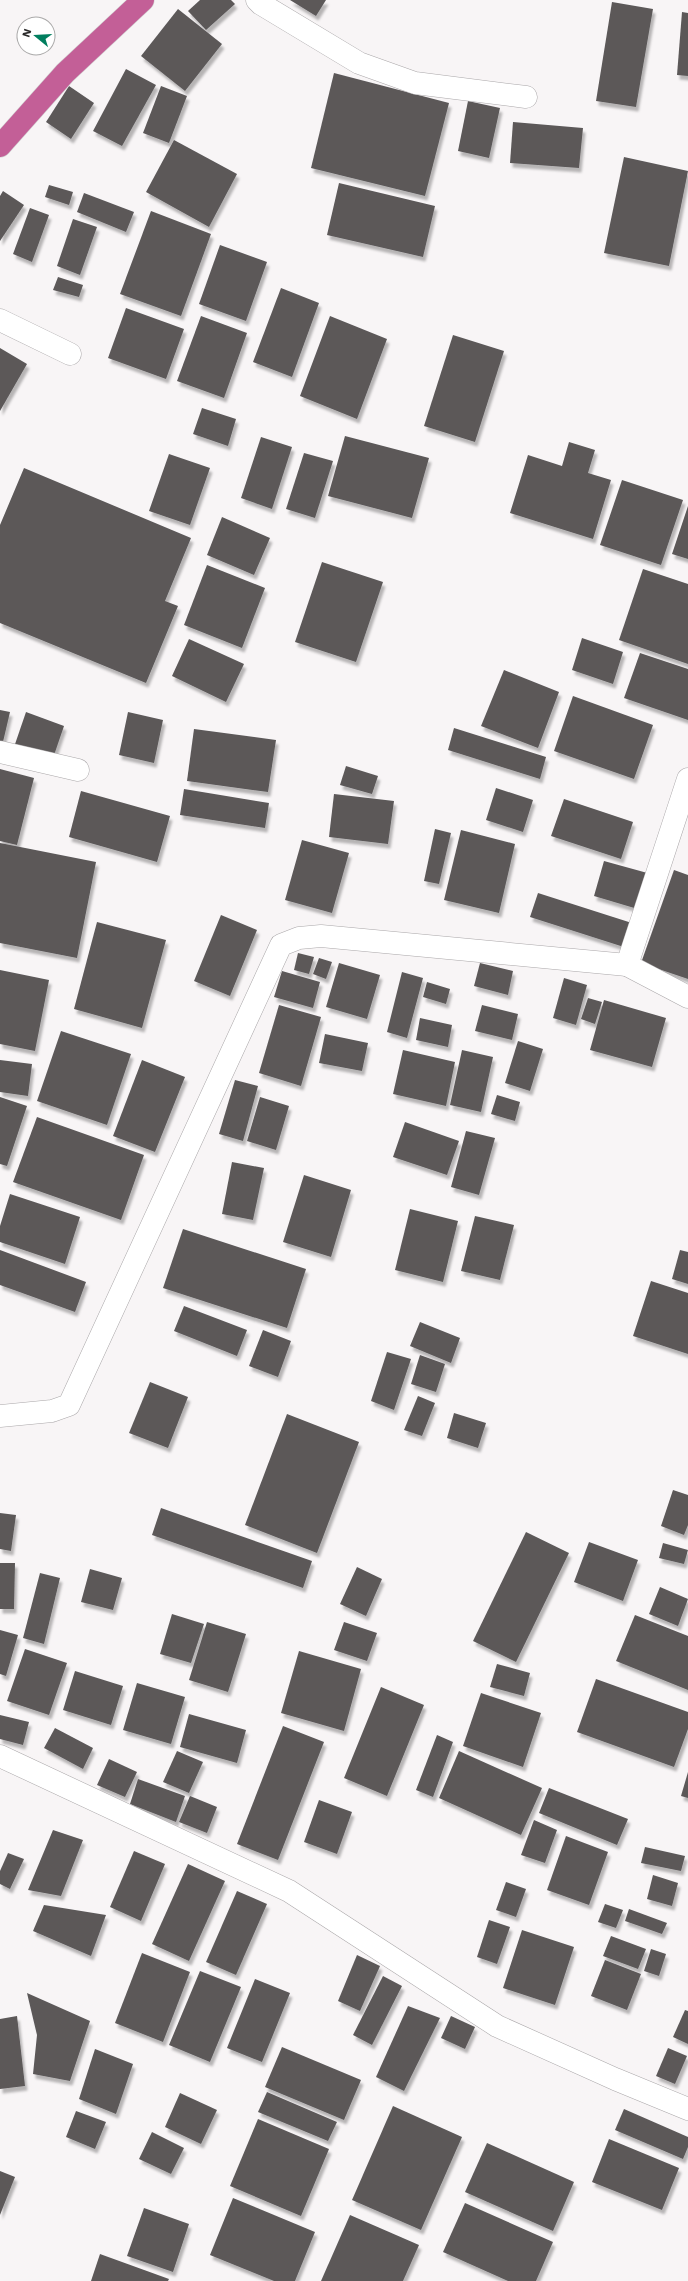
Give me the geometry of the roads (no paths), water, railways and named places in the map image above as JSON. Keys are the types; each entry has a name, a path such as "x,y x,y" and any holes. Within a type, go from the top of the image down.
{"highway":[{"path":"0,146 65,73 143,0"}],"street":[{"path":"257,0 261,4 359,63 415,83 526,97"},
{"path":"0,320 70,354"},
{"path":"0,752 78,770"},
{"path":"627,965 688,779"},
{"path":"0,1416 52,1412 69,1405 281,945 299,938 320,936 627,965 688,997"},
{"path":"0,1756 289,1891 496,2026 614,2079 688,2108"}]}
